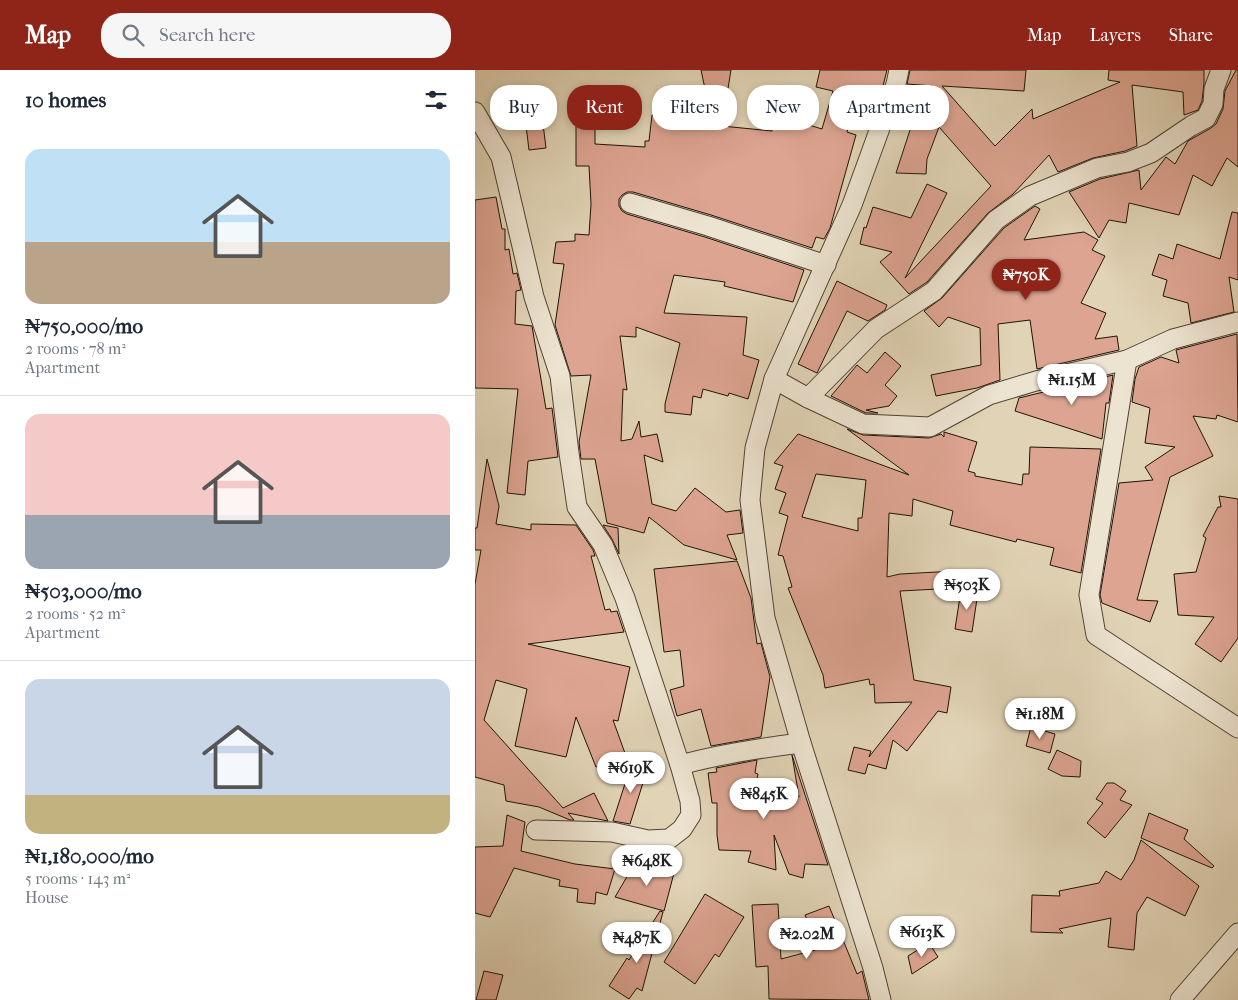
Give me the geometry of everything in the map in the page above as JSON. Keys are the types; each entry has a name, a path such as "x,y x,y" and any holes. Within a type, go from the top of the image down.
{"street":[{"path":"881,1000 873,968 801,743 765,618 750,500 755,448 774,379 851,205 896,84 899,70"},
{"path":"808,398 876,329 934,291 996,220 1030,196 1097,168 1128,162 1151,153 1206,118 1213,104 1214,89 1221,70"},
{"path":"475,112 501,157 534,297 560,376 577,507 603,545 625,598 690,801 691,815 682,830 669,839 648,840 612,832 536,830"},
{"path":"630,203 709,226 825,265"},
{"path":"774,379 808,398 863,424 930,427 989,395 1036,381 1127,360 1173,339 1238,322"},
{"path":"1127,360 1089,595 1096,635 1238,728"},
{"path":"680,765 745,750 801,743"},
{"path":"1180,1000 1238,933"}],"building":[{"path":"701,70 731,70 729,85 704,85"},
{"path":"820,70 887,70 883,85 829,85 829,90 819,88 819,85 816,85"},
{"path":"910,70 1026,70 1024,91 949,85 907,84"},
{"path":"1109,70 1204,70 1202,101 1198,110 1184,115 1183,92 1132,85 1137,146 1125,151 1093,158 1058,172 1049,155 1013,194 988,213 927,282 909,294 880,262 892,252 860,244 864,227 866,228 873,207 911,218 927,184 947,193 905,278 991,186 942,130 949,130 949,94 995,146 1032,109 1033,119 1120,82 1108,80"},
{"path":"1236,70 1238,70 1238,167 1227,158 1212,186 1193,175 1179,215 1129,203 1126,223 1109,220 1099,238 1069,192 1100,179 1139,170 1141,190 1166,157 1175,164 1188,141 1216,124 1223,109 1225,91"},
{"path":"829,105 829,130 848,130 847,132 856,135 830,228 824,239 816,237 812,248 633,192 627,192 619,199 619,206 627,214 705,237 804,270 793,302 724,286 725,282 674,275 664,313 747,317 743,355 759,360 748,399 729,393 728,396 703,389 701,398 693,396 691,415 665,412 665,404 680,343 636,327 636,337 620,336 627,390 623,389 621,441 632,439 639,421 641,437 657,434 663,462 644,455 652,504 676,511 695,488 726,512 740,510 743,533 727,535 737,560 684,545 649,517 644,533 607,523 595,459 581,459 579,442 591,375 571,376 555,325 564,264 553,263 556,242 575,241 575,234 589,235 591,204 589,166 576,166 576,130 595,130 595,144 645,147 645,141 649,141 652,115 652,130 737,130 737,128 772,131 819,130 819,128 822,129"},
{"path":"526,130 544,130 546,148 529,150"},
{"path":"910,130 938,130 927,159 926,174 896,173"},
{"path":"496,197 502,229 505,229 505,250 509,249 513,274 517,273 521,290 516,291 515,324 532,326 546,409 552,408 558,457 528,461 525,495 507,493 518,389 475,388 475,200"},
{"path":"1035,206 1040,209 1024,240 1084,232 1098,240 1092,250 1105,256 1081,303 1106,313 1095,339 1117,336 1119,350 1037,369 1030,320 998,324 1000,380 977,388 936,396 931,375 981,365 980,328 948,317 939,327 924,311 942,298 1004,228"},
{"path":"1232,212 1238,213 1238,280 1229,277 1234,312 1191,323 1188,303 1163,296 1167,280 1152,275 1159,254 1173,259 1177,244 1220,259"},
{"path":"837,281 887,305 885,310 868,321 847,311 817,373 798,364"},
{"path":"1237,334 1238,422 1217,415 1216,419 1193,416 1213,456 1170,477 1137,600 1158,601 1150,622 1102,603 1100,595 1119,483 1153,480 1145,467 1175,447 1145,443 1150,408 1132,402 1135,379 1139,367 1161,357 1179,363 1176,350"},
{"path":"885,352 901,366 885,385 897,396 889,406 866,410 878,413 866,413 831,396 857,365 867,373"},
{"path":"1113,375 1109,403 1106,403 1102,439 1015,411 1019,398"},
{"path":"847,429 863,435 929,438 941,434 944,437 944,432 977,442 968,471 975,473 975,476 1022,485 1023,474 1029,474 1030,447 1101,449 1081,573 1050,565 1054,548 1017,539 1016,542 950,525 953,511 913,499 912,516 889,513 887,577 900,574 956,571 957,588 900,591 914,680 951,687 947,713 938,711 907,751 893,740 886,769 868,764 865,774 848,770 854,747 871,751 869,757 912,702 875,703 874,684 870,685 869,679 825,688 823,675 788,588 792,587 783,556 778,555 788,516 779,513 786,493 775,489 783,466 774,463 798,434 909,475","holes":["816,474 866,480 862,518 858,518 858,531 802,517"]},
{"path":"487,459 499,506 496,524 531,530 531,524 576,525 593,550 595,556 591,556 605,610 617,611 624,632 528,644 630,667 618,721 613,720 626,756 596,767 576,717 566,757 515,746 527,689 496,680 484,720 563,808 594,793 608,821 568,813 574,820 570,820 539,807 506,801 504,785 475,777 475,584 481,550 475,550 475,528 477,528"},
{"path":"1219,496 1238,499 1238,638 1221,662 1195,644 1214,617 1178,615 1174,574 1196,572 1206,538 1203,536 1218,507 1221,507"},
{"path":"603,525 618,528 619,554 612,539"},
{"path":"737,561 751,598 757,644 761,643 770,677 761,737 711,746 701,709 677,716 670,690 684,686 680,650 664,652 654,569"},
{"path":"961,590 978,592 972,632 955,629"},
{"path":"1031,727 1055,734 1050,753 1026,746"},
{"path":"1057,750 1081,761 1080,777 1062,776 1048,769"},
{"path":"792,755 828,865 805,864 803,878 789,874 774,835 776,870 748,862 751,851 719,850 717,803 712,803 708,773 717,772 716,768 757,760 755,773 758,774 756,784 799,797"},
{"path":"632,762 648,767 630,824 613,821"},
{"path":"1107,783 1114,783 1126,791 1120,800 1132,805 1105,838 1087,823 1103,803 1096,799"},
{"path":"1149,813 1188,830 1184,839 1214,866 1212,868 1141,838"},
{"path":"507,815 525,822 521,851 575,864 615,869 607,895 596,892 595,904 577,902 578,889 559,886 560,880 514,868 490,917 475,913 475,847 503,846"},
{"path":"1141,840 1199,886 1185,916 1147,897 1137,913 1134,950 1108,947 1111,918 1059,929 1063,933 1031,932 1032,895 1060,896 1059,891 1099,883 1106,871 1121,880 1134,860"},
{"path":"635,863 674,873 664,911 615,897"},
{"path":"705,894 744,917 719,957 715,954 695,984 664,962"},
{"path":"778,904 781,959 819,949 805,915 829,906 857,974 862,971 869,1000 769,999 768,966 756,967 752,905"},
{"path":"660,911 663,912 642,991 637,988 629,999 609,986 627,958 629,960"},
{"path":"929,943 938,957 912,974 908,956"},
{"path":"484,971 503,975 496,1000 476,1000"}]}
